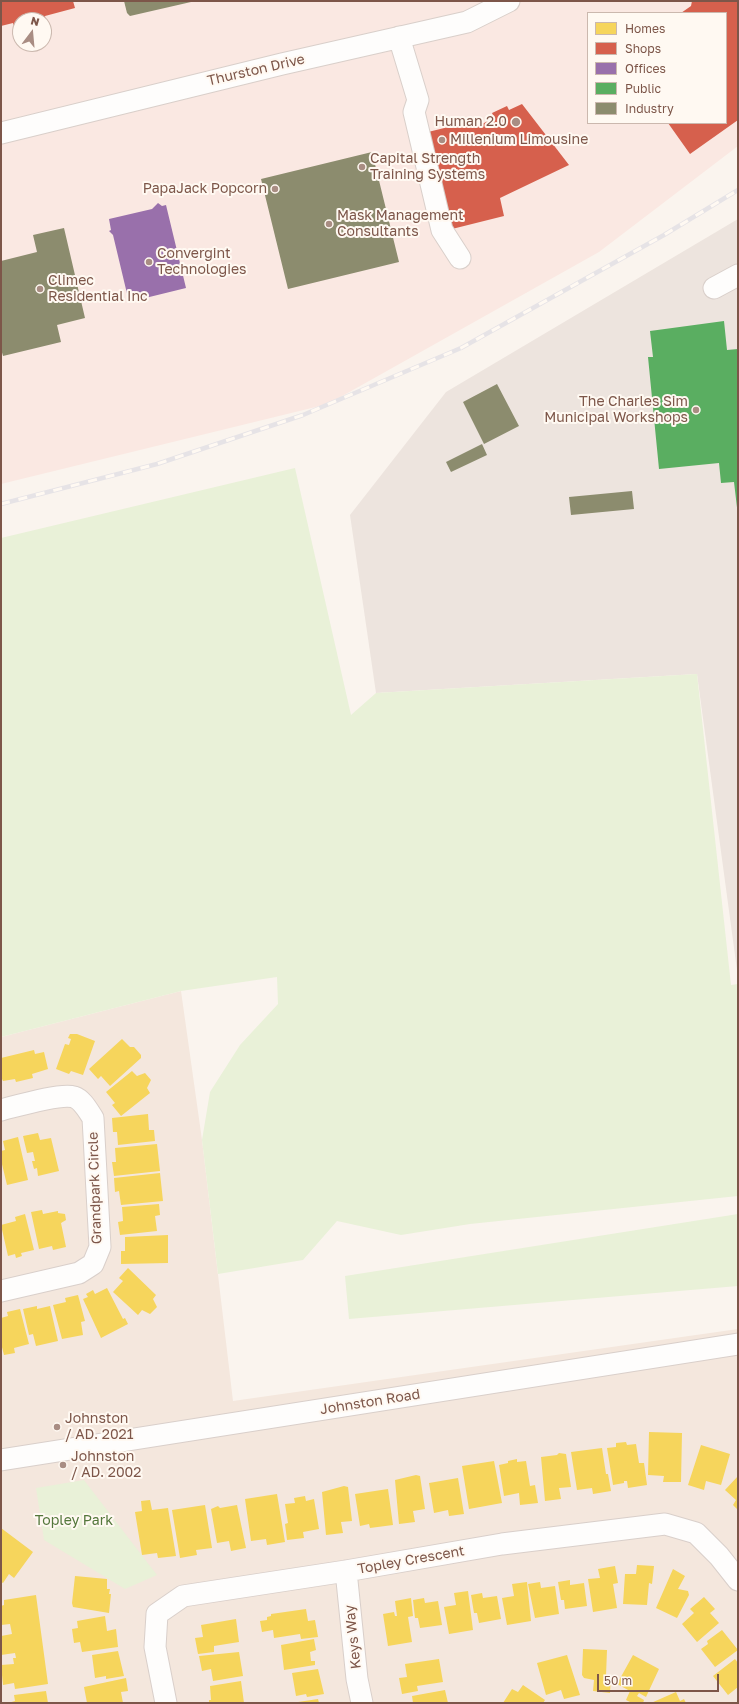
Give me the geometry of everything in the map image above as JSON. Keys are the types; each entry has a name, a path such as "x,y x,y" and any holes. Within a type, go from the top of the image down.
{"street":[{"name":"Thurston Drive","path":"1,133 282,64 467,22 509,1"},
{"path":"399,38 418,100 414,112 442,230 460,258"},
{"path":"714,288 738,275"},
{"name":"Grandpark Circle","path":"1,1110 56,1097 74,1098 85,1106 93,1118 100,1247 93,1264 79,1273 1,1291"},
{"name":"Johnston Road","path":"1,1460 738,1344"},
{"name":"Topley Crescent","path":"166,1703 155,1647 157,1614 183,1596 346,1571 502,1544 665,1524 696,1533 719,1556 738,1580"},
{"name":"Keys Way","path":"346,1571 357,1679 362,1703"}],"shaded area":[{"path":"1,1 738,1 738,146 599,252 328,404 1,484"},
{"path":"738,219 737,970 697,674 376,693 350,515 446,392"},
{"path":"181,991 202,1140 233,1401 738,1329 738,1703 1,1703 1,1037"}],"green space":[{"path":"295,468 351,715 376,693 697,674 731,985 738,984 738,1196 470,1224 401,1235 337,1221 303,1260 218,1274 202,1140 210,1092 240,1045 278,1004 277,977 181,991 1,1037 1,538"},
{"path":"738,1214 738,1286 349,1319 345,1276"},
{"name":"Topley Park","path":"84,1480 157,1575 125,1589 44,1540 36,1488"}],"building: Homes":[{"path":"70,1034 77,1034 95,1041 83,1075 71,1071 69,1074 56,1069 65,1044 69,1045 71,1039 68,1038"},
{"path":"122,1039 130,1047 134,1047 141,1055 141,1058 110,1086 101,1076 98,1079 89,1069"},
{"path":"34,1050 35,1054 44,1052 48,1069 32,1074 33,1078 16,1082 15,1079 3,1081 1,1077 1,1058"},
{"path":"132,1071 137,1076 145,1073 151,1080 147,1088 150,1093 121,1116 112,1105 115,1103 106,1092"},
{"path":"148,1114 149,1130 154,1130 155,1141 118,1145 117,1132 113,1132 112,1118"},
{"path":"38,1133 40,1140 51,1138 59,1171 38,1176 37,1168 34,1169 32,1161 35,1161 33,1152 27,1153 23,1136"},
{"path":"18,1137 28,1180 7,1185 1,1160 1,1151 5,1150 3,1141"},
{"path":"157,1144 160,1171 114,1176 112,1162 116,1162 115,1148"},
{"path":"160,1173 163,1201 121,1205 119,1191 115,1192 114,1178"},
{"path":"159,1204 160,1215 155,1216 157,1231 120,1235 118,1222 123,1221 122,1207"},
{"path":"42,1210 43,1214 58,1211 58,1213 65,1214 66,1220 61,1223 66,1247 53,1250 52,1246 39,1249 31,1212"},
{"path":"25,1214 34,1250 21,1253 22,1256 16,1258 15,1254 8,1256 1,1225 16,1221 15,1217"},
{"path":"168,1235 168,1263 121,1264 121,1251 125,1251 125,1237"},
{"path":"128,1268 156,1295 153,1299 157,1307 150,1314 142,1310 138,1315 113,1292 123,1281 119,1278"},
{"path":"107,1288 123,1319 125,1318 128,1324 101,1338 83,1299 88,1297 86,1294 93,1290 95,1294"},
{"path":"78,1295 85,1321 81,1322 83,1335 62,1339 53,1305 66,1302 65,1298"},
{"path":"37,1306 37,1309 50,1306 58,1341 36,1346 33,1334 29,1335 23,1309"},
{"path":"20,1309 29,1344 14,1348 15,1353 4,1355 1,1343 1,1318 8,1316 7,1312"},
{"path":"649,1432 682,1433 681,1482 663,1482 664,1476 648,1475"},
{"path":"626,1442 627,1445 636,1444 639,1463 644,1463 647,1485 628,1488 627,1481 624,1481 624,1483 613,1485 607,1448 616,1447 616,1443"},
{"path":"701,1445 730,1454 721,1485 706,1481 704,1490 688,1485"},
{"path":"602,1448 606,1474 608,1474 611,1491 593,1494 592,1488 577,1490 571,1452"},
{"path":"559,1453 566,1454 571,1487 559,1488 561,1499 545,1501 541,1457 557,1455"},
{"path":"517,1459 517,1462 526,1461 530,1486 535,1485 538,1503 520,1505 519,1493 504,1496 499,1465"},
{"path":"494,1461 502,1503 469,1509 462,1466"},
{"path":"416,1475 420,1476 425,1509 413,1511 415,1522 399,1524 395,1480"},
{"path":"738,1476 738,1510 733,1505 736,1500 725,1490"},
{"path":"458,1478 464,1514 449,1516 448,1510 434,1513 429,1483"},
{"path":"344,1486 348,1487 352,1521 341,1522 343,1533 326,1535 322,1492"},
{"path":"388,1489 393,1525 370,1528 369,1524 360,1526 355,1494"},
{"path":"277,1494 285,1542 267,1545 266,1539 251,1541 245,1499"},
{"path":"305,1496 306,1501 314,1499 319,1529 303,1532 304,1538 287,1540 285,1524 288,1523 285,1504 295,1503 294,1498"},
{"path":"150,1500 152,1510 168,1508 176,1556 158,1558 157,1553 142,1555 135,1512 142,1511 141,1501"},
{"path":"205,1505 212,1548 196,1550 197,1555 180,1558 172,1510"},
{"path":"237,1505 246,1548 231,1551 229,1541 217,1543 211,1509 218,1506 220,1508"},
{"path":"1,1528 33,1552 14,1578 9,1574 3,1583 1,1582"},
{"path":"637,1565 654,1566 652,1584 649,1583 647,1605 623,1604 625,1574 636,1574"},
{"path":"615,1566 618,1583 613,1584 617,1608 593,1612 588,1579 600,1578 598,1569"},
{"path":"673,1569 685,1576 678,1589 688,1591 689,1595 677,1618 656,1608"},
{"path":"75,1576 107,1579 107,1589 110,1589 109,1594 111,1594 109,1613 73,1607 72,1603"},
{"path":"570,1580 570,1585 584,1583 587,1606 565,1609 564,1600 561,1600 558,1582"},
{"path":"527,1582 531,1621 507,1625 502,1598 514,1596 512,1584"},
{"path":"540,1582 541,1588 555,1586 559,1614 535,1618 528,1584"},
{"path":"468,1591 473,1630 449,1634 444,1607 456,1605 454,1593"},
{"path":"482,1593 483,1598 497,1596 501,1619 479,1623 477,1613 474,1613 471,1595"},
{"path":"36,1595 48,1684 15,1689 14,1683 3,1685 1,1665 14,1664 13,1658 16,1658 15,1653 1,1655 1,1636 12,1634 10,1624 1,1625 1,1606 4,1605 4,1600"},
{"path":"704,1597 715,1609 710,1613 719,1623 697,1642 682,1624 694,1613 690,1609"},
{"path":"411,1598 413,1616 408,1617 412,1642 388,1646 383,1614 394,1612 395,1616 397,1616 395,1601"},
{"path":"424,1598 425,1603 438,1601 442,1625 420,1628 418,1618 415,1618 413,1600"},
{"path":"306,1609 308,1621 315,1620 318,1637 301,1639 300,1634 274,1638 273,1630 262,1632 260,1621 267,1620 267,1617 271,1616 271,1614"},
{"path":"105,1616 107,1631 116,1629 118,1647 82,1652 80,1642 74,1643 72,1629 78,1628 77,1621"},
{"path":"236,1619 239,1642 214,1646 214,1652 198,1654 195,1638 203,1637 201,1625"},
{"path":"722,1630 738,1650 715,1667 701,1649 708,1644 707,1641"},
{"path":"314,1639 316,1650 310,1652 311,1661 315,1661 315,1665 284,1670 281,1645"},
{"path":"583,1649 607,1650 606,1676 611,1676 610,1693 593,1691 594,1680 584,1678 582,1675"},
{"path":"118,1651 124,1676 106,1679 106,1676 95,1678 92,1655"},
{"path":"239,1652 243,1676 213,1681 211,1669 202,1671 199,1656"},
{"path":"567,1655 580,1695 564,1699 561,1690 546,1695 537,1663"},
{"path":"633,1655 659,1669 646,1697 639,1693 637,1696 644,1700 643,1703 632,1703 626,1700 630,1691 617,1684"},
{"path":"439,1659 443,1682 417,1686 418,1691 402,1694 399,1678 407,1677 405,1664"},
{"path":"735,1659 738,1663 738,1687 728,1695 713,1676"},
{"path":"318,1669 324,1694 307,1697 306,1694 296,1696 292,1673"},
{"path":"126,1678 128,1691 121,1692 123,1703 87,1703 84,1687"},
{"path":"241,1681 244,1703 209,1703 209,1700 211,1700 210,1686"},
{"path":"523,1685 545,1700 543,1703 503,1703 512,1689 518,1692"},
{"path":"445,1690 448,1703 413,1703 412,1696"},
{"path":"46,1691 48,1703 8,1703 15,1701 14,1695"},
{"path":"676,1692 680,1701 684,1699 686,1703 651,1703"},
{"path":"318,1699 319,1703 298,1703 298,1702"}],"building: Shops":[{"path":"1,1 73,1 75,8 52,14 52,12 12,12 12,23 1,26"},
{"path":"692,1 738,1 738,120 690,154 669,124 727,124 727,12 682,12 691,6"},
{"path":"522,104 569,165 500,198 504,216 452,229 428,132 481,119 482,124 494,118 492,113 507,106 509,110"}],"building: Offices":[{"name":"Convergint Technologies","path":"158,203 162,206 166,205 186,288 129,302 113,235 109,231 111,230 109,219 152,209"}],"building: Public":[{"name":"The Charles Sim Municipal Workshops","path":"724,321 727,350 738,349 738,516 734,482 721,483 719,463 659,469 648,357 653,357 650,331"}],"building: Industry":[{"path":"124,1 191,2 130,16 127,13"},
{"path":"372,152 399,262 288,289 261,179"},
{"name":"Climec Residential Inc","path":"64,228 85,318 57,325 61,342 3,356 1,349 1,261 37,252 33,235"},
{"path":"497,384 519,426 484,444 463,402"},
{"path":"482,444 487,455 451,472 446,462"},
{"path":"632,491 634,509 571,515 569,497"}],"railway":[{"path":"1,504 157,464 303,415 461,348 664,235 738,190"}],"place":[{"name":"Human 2.0","path":"516,122"},
{"name":"Millenium Limousine","path":"442,140"},
{"name":"Capital Strength Training Systems","path":"362,167"},
{"name":"PapaJack Popcorn","path":"275,189"},
{"name":"Mask Management Consultants","path":"329,224"},
{"name":"Convergint Technologies","path":"149,262"},
{"name":"Climec Residential Inc","path":"40,289"},
{"name":"The Charles Sim Municipal Workshops","path":"696,410"},
{"name":"Johnston / AD. 2021","path":"57,1427"},
{"name":"Johnston / AD. 2002","path":"63,1465"}]}
